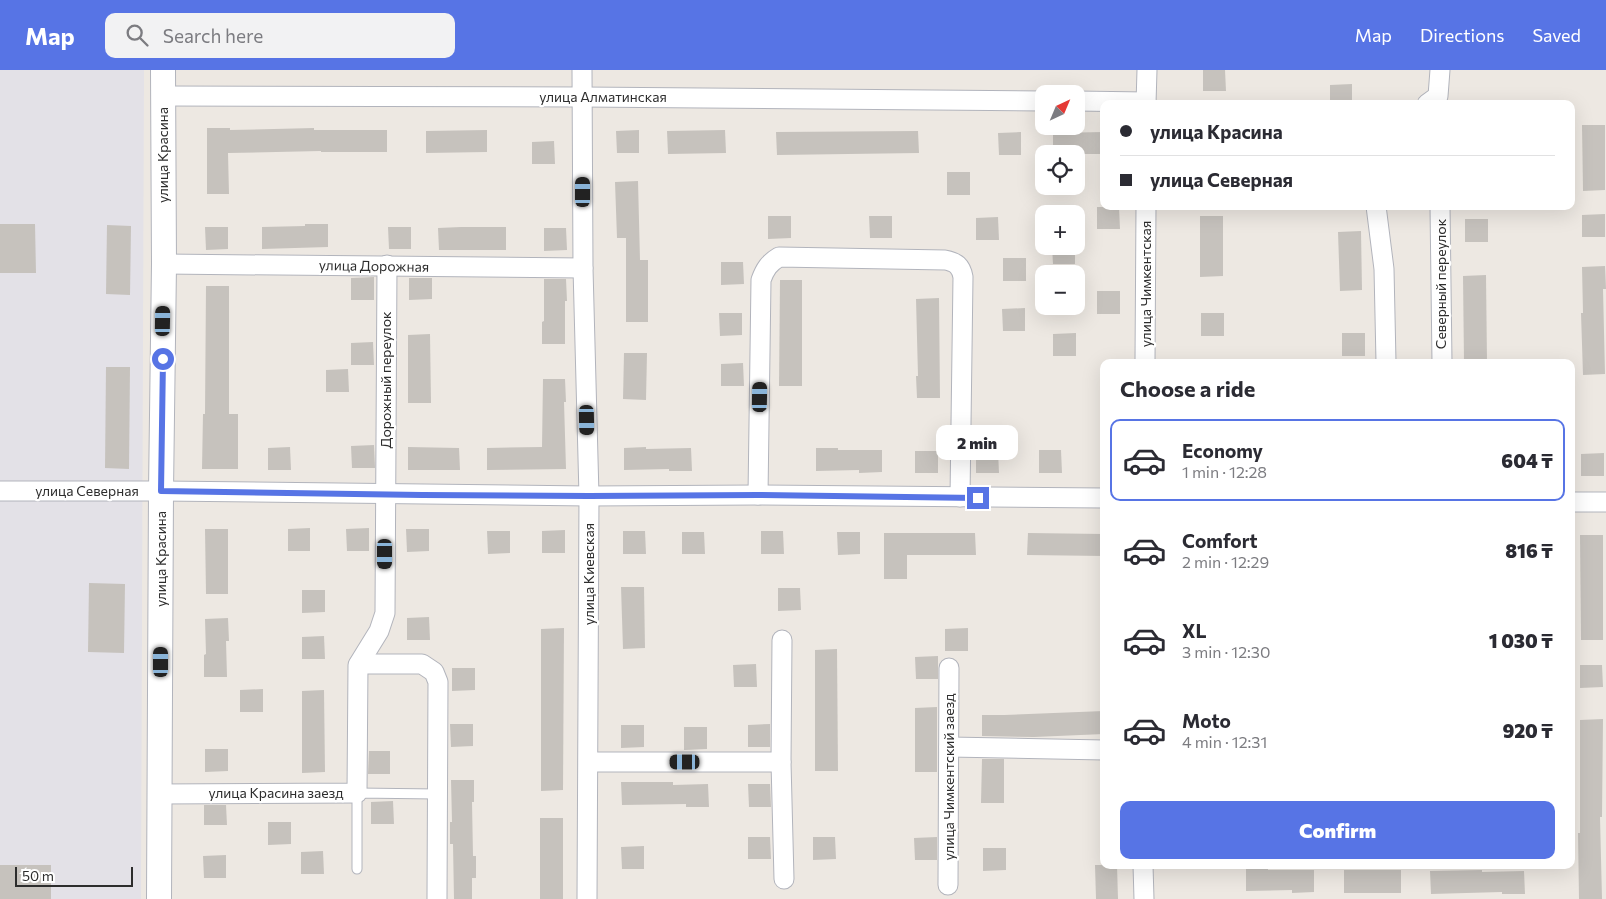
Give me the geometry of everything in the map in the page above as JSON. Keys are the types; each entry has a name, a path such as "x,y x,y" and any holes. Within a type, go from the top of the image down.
{"street":[{"name":"улица Красина","path":"160,899 161,491 164,264 163,70"},
{"name":"улица Киевская","path":"582,70 589,496 588,899"},
{"path":"1146,100 1147,70"},
{"path":"1434,100 1440,70"},
{"name":"улица Алматинская","path":"163,96 1035,101"},
{"path":"1085,101 1100,102"},
{"name":"улица Чимкентская","path":"1145,359 1146,210"},
{"path":"1377,210 1384,269 1386,359"},
{"name":"Северный переулок","path":"1440,210 1442,359"},
{"path":"758,495 761,280 770,263 779,257 945,260 957,264 963,277 960,497"},
{"name":"улица Дорожная","path":"164,264 584,268"},
{"name":"Дорожный переулок","path":"385,495 387,265"},
{"name":"улица Северная","path":"0,491 161,491 385,495 758,495 1100,498"},
{"path":"358,664 379,631 385,613 385,495"},
{"path":"1575,502 1606,502"},
{"path":"782,640 781,762 784,879"},
{"path":"358,664 422,664 434,672 438,682 437,899"},
{"name":"улица Красина заезд","path":"160,794 357,793 358,664"},
{"name":"улица Чимкентский заезд","path":"948,885 950,668"},
{"path":"949,748 1100,750"},
{"path":"589,762 781,762"},
{"path":"1144,869 1144,899"}],"lane":[{"path":"356,869 357,793 437,794"}],"shaded area":[{"path":"0,70 144,70 141,899 0,899"}],"building":[{"path":"1203,70 1225,70 1226,91 1203,91"},
{"path":"1352,84 1352,100 1330,100 1330,85"},
{"path":"1582,125 1605,125 1605,190 1583,191"},
{"path":"207,128 230,128 230,130 314,128 314,130 387,130 387,152 228,153 229,194 207,194"},
{"path":"487,130 487,152 426,153 426,131"},
{"path":"639,130 639,153 617,153 616,131"},
{"path":"725,130 726,153 668,154 667,131"},
{"path":"918,131 919,153 777,155 776,132"},
{"path":"1021,132 1021,155 999,155 998,133"},
{"path":"1085,132 1100,132 1100,154 1085,154 1085,145 1053,145 1053,135 1085,135"},
{"path":"554,141 555,164 532,164 532,142"},
{"path":"947,172 970,172 970,195 947,195"},
{"path":"638,181 640,260 648,260 648,322 626,322 626,238 617,238 615,182"},
{"path":"1097,207 1100,207 1100,210 1119,210 1120,229 1097,229"},
{"path":"1605,214 1605,237 1582,237 1582,215"},
{"path":"768,216 791,216 791,238 768,239"},
{"path":"869,216 892,216 892,238 870,238"},
{"path":"1200,216 1223,216 1223,276 1200,277"},
{"path":"998,217 999,240 976,240 976,218"},
{"path":"1465,219 1488,219 1488,242 1465,242"},
{"path":"0,224 35,224 36,273 0,273"},
{"path":"305,224 328,224 328,247 262,249 262,227 305,226"},
{"path":"107,225 131,226 130,295 106,294"},
{"path":"205,227 228,227 228,249 206,250"},
{"path":"388,227 411,227 411,249 389,249"},
{"path":"506,227 506,250 439,250 438,228"},
{"path":"544,228 566,228 567,250 544,251"},
{"path":"1361,231 1362,290 1340,291 1338,232"},
{"path":"1052,255 1075,255 1075,264 1053,264"},
{"path":"1003,258 1026,258 1026,281 1003,281"},
{"path":"721,262 743,262 744,284 721,285"},
{"path":"1605,266 1606,289 1603,289 1605,374 1583,375 1582,267"},
{"path":"1486,275 1487,359 1464,359 1463,276"},
{"path":"374,277 374,300 351,300 351,278"},
{"path":"409,278 432,278 432,299 409,300"},
{"path":"544,279 566,279 565,344 542,344"},
{"path":"780,280 802,280 802,386 779,386"},
{"path":"206,286 229,286 229,414 238,414 238,469 202,469 203,414 205,414"},
{"path":"1097,291 1120,291 1120,314 1097,314"},
{"path":"939,298 940,398 917,398 916,299"},
{"path":"1025,308 1025,331 1003,331 1002,309"},
{"path":"719,313 742,313 742,335 720,336"},
{"path":"1201,313 1224,313 1224,336 1201,336"},
{"path":"1076,333 1076,356 1053,356 1053,334"},
{"path":"1342,333 1365,333 1365,356 1342,356"},
{"path":"430,334 431,403 408,403 408,335"},
{"path":"373,342 374,365 351,365 351,343"},
{"path":"624,353 647,353 646,400 623,399"},
{"path":"743,363 744,386 721,386 721,364"},
{"path":"106,367 130,367 129,469 105,468"},
{"path":"348,369 349,392 326,392 326,370"},
{"path":"543,379 565,379 566,469 487,470 487,448 542,447"},
{"path":"374,445 375,468 352,468 351,446"},
{"path":"290,447 291,470 268,470 268,448"},
{"path":"408,447 459,448 460,470 408,470"},
{"path":"646,447 646,449 691,448 692,471 669,471 669,469 624,470 624,448"},
{"path":"816,448 882,450 882,472 859,473 859,470 816,471"},
{"path":"1039,450 1061,450 1062,473 1039,473"},
{"path":"915,451 938,451 938,473 915,473"},
{"path":"976,451 998,451 999,473 976,473"},
{"path":"1604,453 1604,476 1581,476 1581,454"},
{"path":"310,528 310,551 288,551 288,529"},
{"path":"369,528 369,551 347,551 346,529"},
{"path":"205,529 228,529 228,594 206,594"},
{"path":"406,529 429,529 429,551 407,552"},
{"path":"565,530 565,553 542,553 542,531"},
{"path":"487,531 510,531 510,553 488,554"},
{"path":"623,531 645,531 646,554 623,554"},
{"path":"761,531 783,531 784,554 761,554"},
{"path":"682,532 704,532 705,554 682,554"},
{"path":"837,532 860,532 860,554 838,555"},
{"path":"884,533 975,533 976,555 907,555 907,579 884,579"},
{"path":"1028,533 1100,534 1100,556 1027,555"},
{"path":"1580,535 1603,535 1603,640 1581,640"},
{"path":"89,583 125,584 124,653 88,652"},
{"path":"621,587 644,587 645,648 623,649"},
{"path":"778,588 800,588 801,610 778,611"},
{"path":"302,590 325,590 325,612 302,613"},
{"path":"429,617 430,640 407,640 407,618"},
{"path":"228,618 229,641 226,641 227,677 204,677 204,655 206,654 205,619"},
{"path":"564,628 563,790 541,791 541,629"},
{"path":"968,628 968,651 945,651 945,629"},
{"path":"324,636 325,659 302,659 302,637"},
{"path":"837,649 838,771 815,771 815,650"},
{"path":"938,656 938,679 916,679 915,657"},
{"path":"756,664 757,687 734,687 733,665"},
{"path":"1580,665 1602,665 1603,687 1580,688"},
{"path":"452,668 475,668 475,690 452,691"},
{"path":"263,689 263,712 240,712 240,690"},
{"path":"324,690 325,772 302,773 302,691"},
{"path":"937,707 937,772 915,772 915,708"},
{"path":"1100,711 1100,734 1034,737 982,736 982,715"},
{"path":"1603,719 1602,817 1600,817 1602,899 1579,899 1580,720"},
{"path":"450,724 473,724 473,746 451,747"},
{"path":"770,724 770,747 748,747 748,725"},
{"path":"621,725 644,725 644,747 621,748"},
{"path":"684,727 707,727 707,749 684,750"},
{"path":"205,749 228,749 228,771 205,772"},
{"path":"369,751 390,751 390,774 368,774"},
{"path":"982,759 1004,759 1004,803 981,803"},
{"path":"451,780 474,780 474,802 472,802 473,856 476,856 476,878 472,878 472,899 454,899 453,844 450,844 450,822 452,822"},
{"path":"621,782 673,782 673,785 708,784 709,807 686,807 686,804 622,805"},
{"path":"748,784 770,784 771,807 749,807"},
{"path":"393,801 394,824 371,824 371,802"},
{"path":"204,805 226,805 227,825 204,825"},
{"path":"540,818 563,818 563,899 540,899"},
{"path":"268,822 291,822 291,844 268,845"},
{"path":"748,837 770,837 771,859 748,859"},
{"path":"813,837 835,837 836,859 813,860"},
{"path":"937,837 937,860 915,860 914,838"},
{"path":"644,846 644,869 622,869 621,847"},
{"path":"983,848 1006,848 1006,870 983,871"},
{"path":"323,851 324,874 301,874 301,852"},
{"path":"226,855 226,878 204,878 203,856"},
{"path":"0,865 51,865 51,899 0,899"},
{"path":"1095,865 1100,865 1100,869 1117,869 1118,899 1096,899"},
{"path":"1246,869 1314,870 1314,892 1292,893 1292,890 1246,891"},
{"path":"1344,870 1401,870 1401,893 1344,893"},
{"path":"1482,870 1482,872 1524,871 1525,894 1502,894 1502,892 1431,894 1430,871"}],"route":[{"path":"163,359 161,491 422,495 758,495 978,498"}]}
